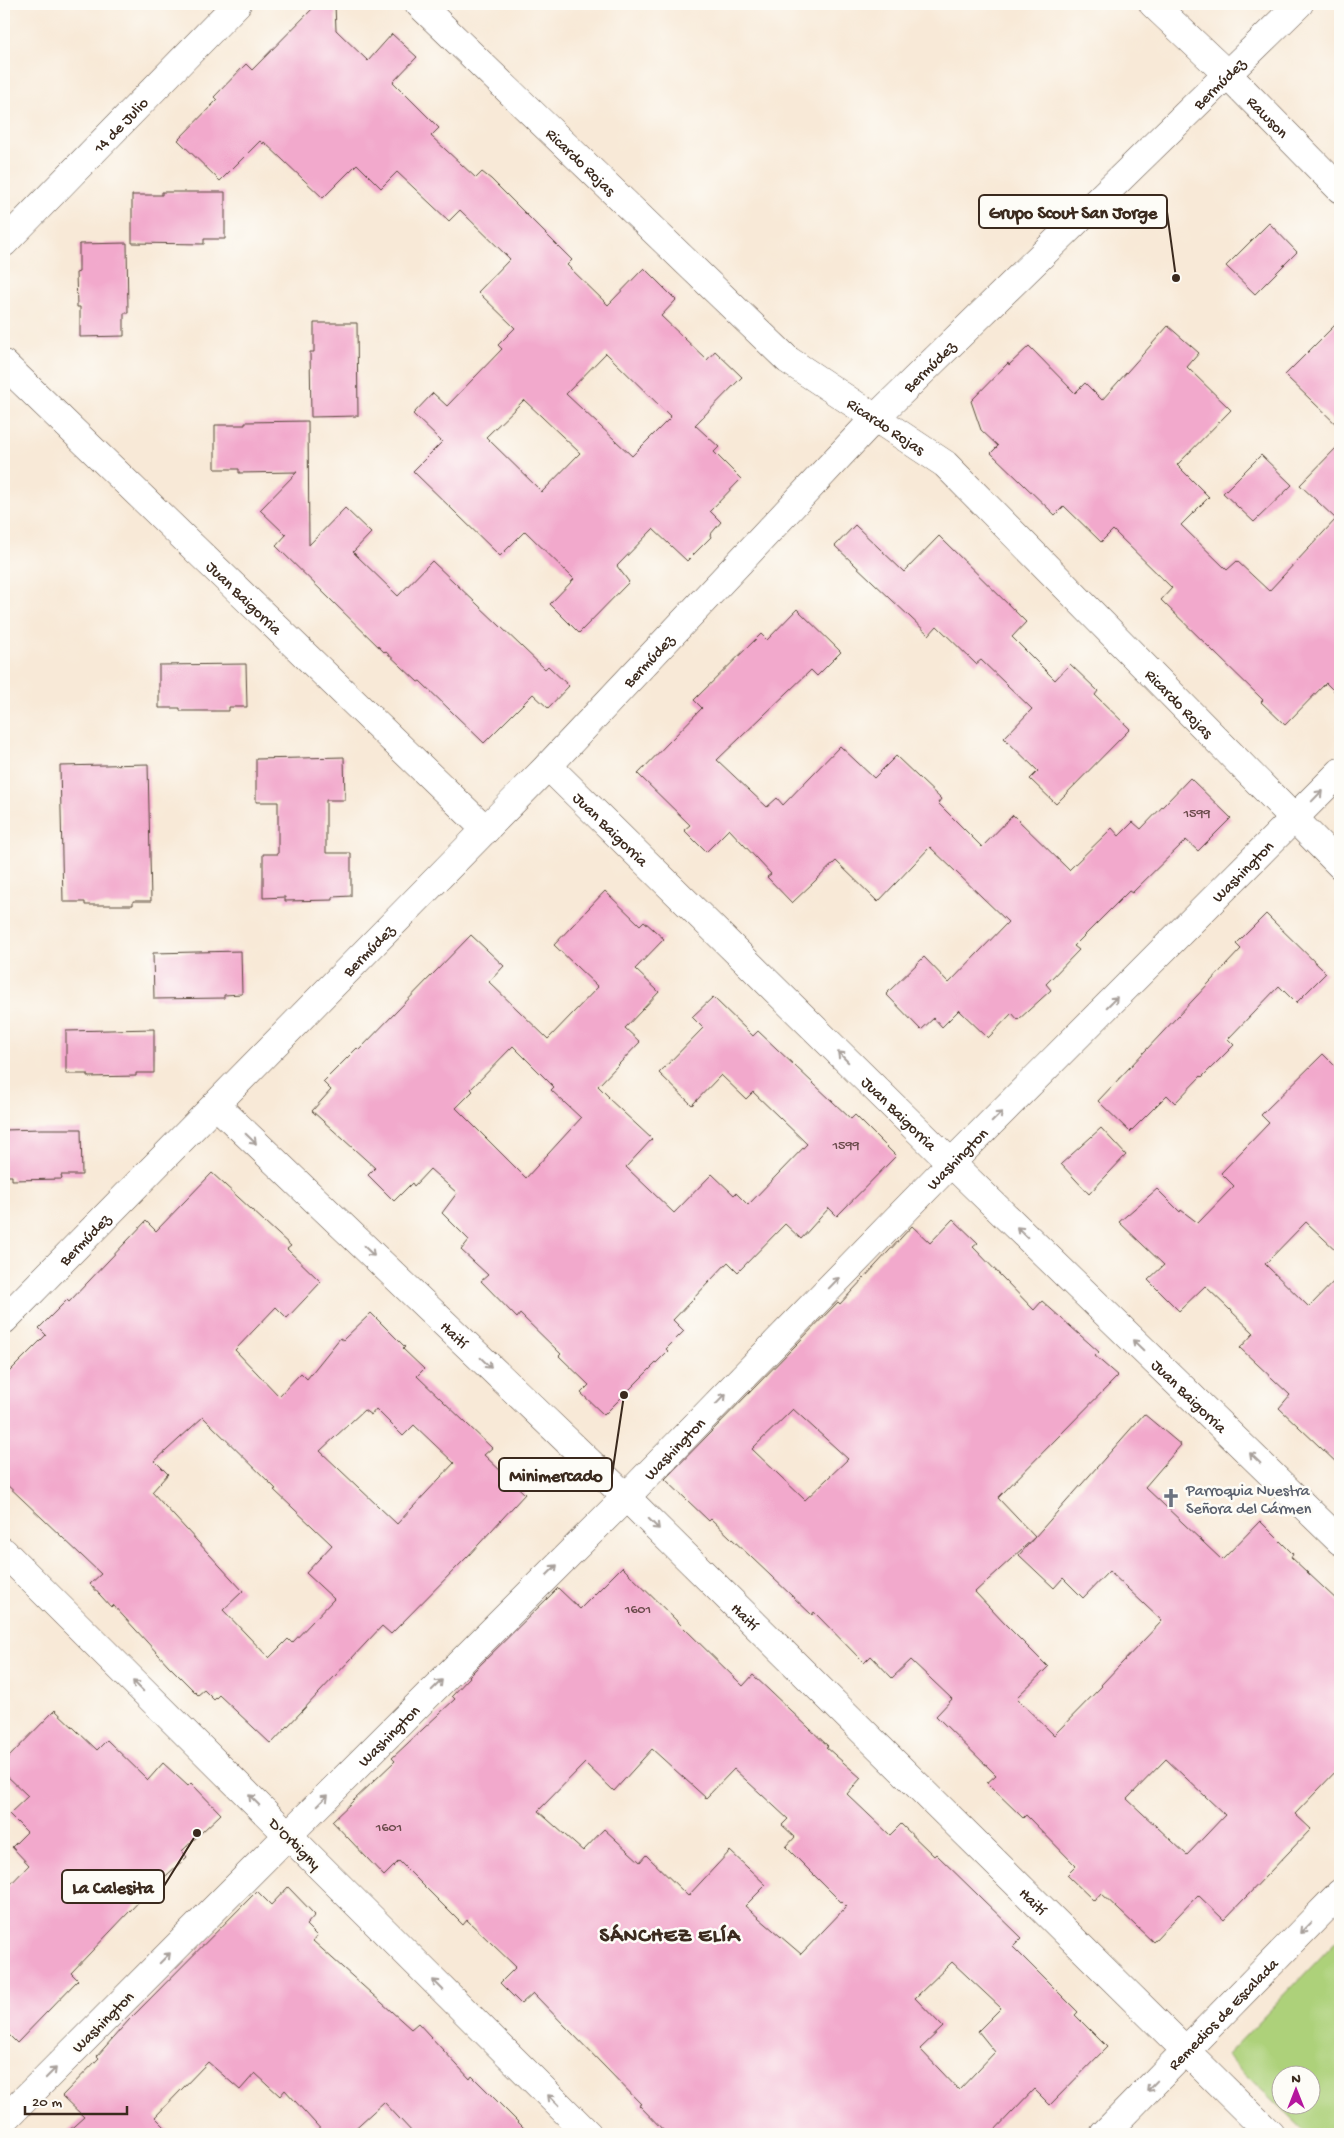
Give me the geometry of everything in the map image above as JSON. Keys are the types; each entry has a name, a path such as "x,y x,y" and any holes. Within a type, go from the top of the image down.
{"street":[{"name":"14 de Julio","path":"4,243 237,4"},
{"name":"Ricardo Rojas","path":"419,4 788,360 945,464 1340,865"},
{"name":"Rawson","path":"1153,4 1228,75 1340,189"},
{"name":"Bermúdez","path":"4,1320 548,766 875,418 1299,4"},
{"name":"Juan Baigorria","path":"4,364 486,830"},
{"name":"Juan Baigorria","path":"548,766 951,1163 1340,1541"},
{"name":"Washington","path":"4,2120 626,1497 951,1163 1340,772"},
{"name":"Haití","path":"216,1105 626,1497 1270,2134"},
{"name":"D'Orbigny","path":"4,1552 588,2134"},
{"name":"Remedios de Escalada","path":"1104,2134 1340,1893"}],"green space":[{"path":"1340,1937 1340,2134 1308,2134 1289,2116 1322,2116 1322,2066 1272,2066 1272,2100 1226,2056"}],"building":[{"path":"317,4 335,4 336,30 368,61 392,34 417,57 393,82 439,128 431,136 476,178 482,172 491,179 572,260 567,265 608,305 644,268 676,300 661,316 707,360 715,351 742,377 695,425 719,447 714,452 741,479 710,511 721,522 710,535 711,537 687,561 653,529 617,566 629,582 579,633 550,604 574,579 525,531 500,556 413,471 442,442 413,414 433,393 447,406 502,349 498,345 515,328 478,292 510,259 460,210 449,221 397,172 381,188 357,164 323,198 264,142 263,144 260,141 220,181 178,140 217,100 214,97 246,64 252,70","holes":["606,353 671,417 632,456 566,394","524,400 580,453 542,492 486,437"]},
{"path":"162,192 225,192 225,239 204,239 204,244 132,243 132,195 162,195"},
{"path":"1269,223 1297,252 1255,294 1226,266"},
{"path":"127,243 128,313 124,313 124,336 80,337 80,307 77,307 76,273 79,272 79,244"},
{"path":"1340,320 1340,428 1285,375"},
{"path":"314,323 357,323 358,416 311,417 310,352 314,352"},
{"path":"1168,326 1199,353 1187,367 1231,410 1177,465 1209,497 1181,525 1227,570 1237,561 1269,591 1336,519 1300,485 1340,444 1340,697 1326,683 1285,725 1261,702 1263,700 1161,600 1172,588 1113,530 1101,542 1064,506 1055,515 991,453 998,446 981,430 971,401 1008,363 1009,365 1029,346 1075,393 1085,383 1102,400"},
{"path":"308,421 309,545 345,508 371,533 353,552 398,596 432,561 545,669 548,666 569,686 548,708 533,694 484,743 420,681 418,682 384,652 276,546 286,535 260,510 297,472 239,473 239,469 215,469 215,425 245,425 245,422"},
{"path":"1261,455 1292,485 1254,522 1223,493"},
{"path":"855,525 904,572 939,536 1026,622 1012,637 1055,680 1070,664 1098,691 1095,695 1130,729 1056,804 1030,779 1038,771 1004,738 1032,709 981,660 976,664 937,626 929,635 835,546"},
{"path":"797,609 841,652 817,676 811,670 717,760 767,807 777,798 783,805 840,746 874,778 896,756 941,799 938,803 982,847 1013,815 1069,870 1112,828 1119,836 1133,822 1141,829 1190,778 1231,818 1198,851 1186,840 1132,893 1129,891 1074,946 1079,950 1046,984 1051,990 1018,1020 1012,1013 988,1038 959,1010 942,1027 934,1018 921,1030 886,994 924,957 949,983 1008,922 930,847 878,902 836,861 792,903 767,877 771,874 729,829 706,852 684,830 690,825 638,774 702,708 694,700 761,634 767,640"},
{"path":"246,664 247,707 229,707 229,711 180,711 180,708 159,708 159,665"},
{"path":"344,757 345,800 326,800 326,853 351,853 351,896 333,897 333,900 285,901 285,897 263,898 263,854 278,854 278,802 256,802 256,759"},
{"path":"148,764 151,901 133,901 133,905 85,905 85,902 63,902 60,766"},
{"path":"605,891 640,925 644,921 664,939 635,969 659,992 625,1028 640,1042 598,1086 608,1098 652,1139 626,1167 674,1213 712,1174 734,1195 736,1193 748,1205 807,1144 753,1092 746,1099 721,1075 692,1105 659,1073 703,1028 692,1017 713,997 753,1036 758,1031 851,1119 855,1115 896,1156 837,1216 829,1208 801,1239 785,1224 738,1272 728,1262 673,1320 684,1331 666,1349 668,1351 604,1415 581,1393 589,1385 559,1356 561,1354 520,1314 517,1318 481,1281 488,1275 461,1250 469,1240 442,1213 457,1193 430,1169 414,1186 412,1183 394,1201 368,1175 375,1168 312,1111 331,1090 323,1082 357,1048 359,1050 471,935 504,966 489,982 548,1039 598,987 554,945","holes":["513,1046 554,1087 551,1090 581,1118 526,1178 456,1108 473,1091 471,1089"]},
{"path":"1266,914 1326,973 1296,1003 1279,986 1228,1039 1234,1045 1202,1077 1175,1103 1167,1095 1130,1132 1098,1101 1241,949 1236,944"},
{"path":"241,951 242,994 224,995 224,998 154,999 153,953"},
{"path":"154,1029 154,1073 136,1073 136,1076 88,1077 88,1074 66,1074 66,1031"},
{"path":"1323,1054 1340,1071 1340,1254 1306,1222 1265,1264 1309,1307 1340,1275 1340,1466 1279,1408 1290,1395 1240,1348 1254,1333 1205,1286 1179,1311 1148,1280 1164,1265 1119,1222 1157,1189 1180,1212 1181,1210 1198,1223 1234,1186 1221,1173 1269,1123 1261,1115"},
{"path":"1101,1128 1126,1155 1089,1194 1061,1164"},
{"path":"81,1129 82,1175 61,1175 62,1179 12,1180 12,1176 4,1176 4,1130"},
{"path":"212,1173 291,1246 287,1249 321,1282 287,1318 276,1307 235,1350 279,1396 301,1373 307,1379 340,1338 343,1340 371,1313 405,1347 403,1349 424,1369 417,1376 492,1448 484,1455 525,1494 468,1556 391,1634 382,1626 271,1744 219,1695 214,1700 204,1690 198,1695 113,1605 111,1607 90,1584 101,1574 4,1482 4,1377 46,1335 39,1328 67,1300 69,1302 146,1221 156,1231","holes":["376,1409 403,1436 414,1425 454,1463 397,1524 320,1451 364,1410 371,1415","203,1417 276,1489 274,1490 332,1545 306,1573 334,1599 292,1643 288,1639 269,1658 223,1610 243,1591 152,1492 168,1474 155,1461"]},
{"path":"953,1219 978,1243 973,1247 1034,1310 1042,1301 1099,1352 1095,1356 1118,1376 998,1498 1035,1537 1144,1414 1181,1445 1145,1487 1222,1560 1260,1521 1293,1554 1291,1557 1340,1603 1340,1767 1295,1814 1311,1829 1224,1920 1198,1895 1153,1942 1101,1893 1094,1901 1067,1875 1076,1866 1026,1815 1023,1818 987,1783 996,1775 936,1716 952,1699 911,1660 892,1678 871,1656 864,1663 814,1612 812,1615 711,1519 709,1521 665,1479 838,1302 840,1304 912,1226 930,1243","holes":["793,1409 848,1459 805,1500 752,1449","1035,1537 1019,1555 1054,1588 1063,1578 1083,1598 1109,1571 1162,1621 1054,1735 1016,1698 1048,1667 975,1592","1166,1759 1225,1815 1187,1855 1127,1799"]},
{"path":"622,1567 743,1686 753,1675 828,1746 826,1747 861,1778 847,1794 890,1835 901,1824 934,1856 936,1854 1022,1938 1013,1947 1078,2012 1075,2015 1107,2047 1050,2105 1034,2089 991,2134 667,2134 639,2105 641,2104 533,1993 521,2004 500,1983 516,1967 467,1920 463,1925 399,1861 384,1876 332,1821 395,1761 392,1758 455,1699 452,1696 469,1676 558,1588 580,1609","holes":["652,1749 706,1798 734,1769 788,1819 782,1825 795,1837 786,1847 846,1907 801,1954 745,1906 766,1885 730,1851 688,1896 646,1855 640,1862 604,1829 583,1851 538,1811 585,1763 614,1791","952,1962 1001,2008 978,2031 995,2052 959,2090 920,2049 943,2027 915,1998"]},
{"path":"55,1710 97,1750 107,1740 148,1780 163,1763 188,1786 191,1783 221,1814 182,1851 187,1857 149,1891 71,1973 78,1980 17,2043 4,2030 4,1891 29,1865 12,1847 27,1832 9,1814 28,1796 4,1773 4,1762"},
{"path":"288,1887 315,1915 306,1925 317,1936 313,1941 411,2029 418,2023 470,2079 472,2076 530,2134 414,2134 384,2102 349,2134 325,2134 285,2090 280,2096 255,2073 240,2090 208,2062 155,2117 172,2134 65,2134 84,2117 62,2096 99,2058 97,2056 129,2020 257,1891 271,1905"}],"place":[{"name":"Grupo Scout San Jorge","path":"1176,278"},
{"name":"Minimercado","path":"624,1395"},
{"name":"Parroquia Nuestra Señora del Cármen","path":"1171,1498"},
{"name":"La Calesita","path":"197,1833"}],"district":[{"name":"SÁNCHEZ ELÍA","path":"670,1934"}]}
